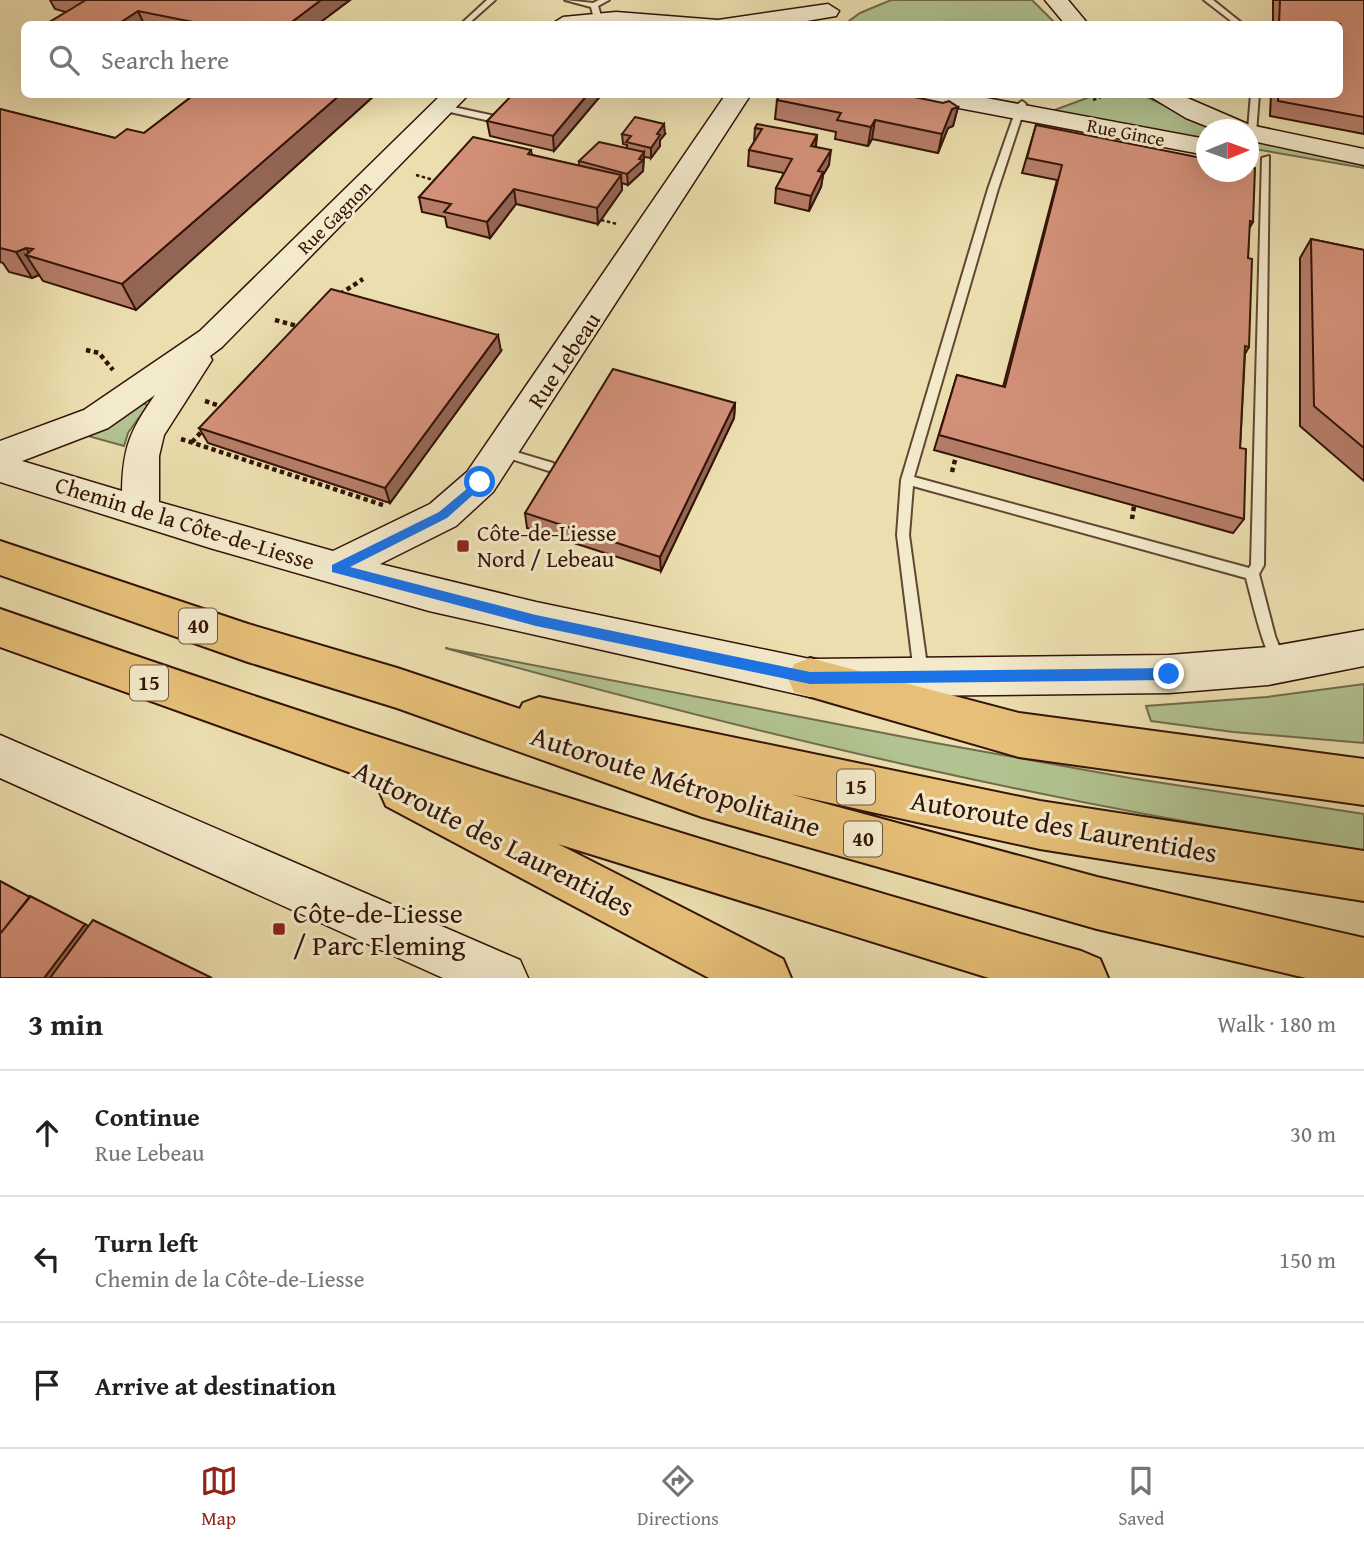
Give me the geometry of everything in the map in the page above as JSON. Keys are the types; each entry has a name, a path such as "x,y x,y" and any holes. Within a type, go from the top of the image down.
{"highway":[{"name":"Autoroute Métropolitaine","path":"0,558 248,643 397,688 644,776 727,801 1084,900 1364,965"},
{"name":"15","path":"0,628 299,736"},
{"path":"810,678 1019,735 1364,782"},
{"name":"Autoroute des Laurentides","path":"397,688 976,812 1178,849 1364,876"},
{"name":"Autoroute des Laurentides","path":"299,736 764,978"},
{"path":"299,736 614,838 1081,978"}],"street":[{"path":"781,21 828,18 854,0"},
{"path":"1056,0 1074,21"},
{"path":"571,21 599,8 688,21"},
{"name":"Rue Lebeau","path":"336,568 443,515 480,482 503,452 736,98"},
{"name":"Rue Gince","path":"943,98 1020,108 1196,145"},
{"path":"1020,108 1060,98"},
{"name":"Rue Gince","path":"1166,98 1207,119"},
{"name":"Rue Gagnon","path":"0,455 96,419 211,339 451,101"},
{"name":"Rue Gince","path":"1259,142 1364,157"},
{"name":"Rue Gince","path":"1259,143 1364,175"},
{"name":"Rue Gagnon","path":"140,511 141,456 147,433 211,339"},
{"name":"Chemin de la Côte-de-Liesse","path":"0,468 336,568 536,620 810,678 1169,674 1280,664 1364,648"},
{"path":"0,756 502,978"}],"lane":[{"path":"467,21 491,0"},
{"path":"569,0 599,8"},
{"path":"1208,0 1235,21"},
{"path":"1253,119 1255,98"},
{"path":"451,101 504,121"},
{"path":"922,676 902,536 907,480 1020,108"},
{"path":"1252,182 1257,565 1252,574 1268,636 1280,664"},
{"path":"503,452 549,466"},
{"path":"907,480 1252,574"}],"path":[{"path":"416,175 442,182"},
{"path":"331,301 362,279"},
{"path":"275,320 312,330"},
{"path":"294,334 303,328"},
{"path":"86,350 99,353 116,372"},
{"path":"216,416 233,398"},
{"path":"198,399 225,407"},
{"path":"192,443 208,425"},
{"path":"170,436 301,476 398,510"}],"green space":[{"path":"891,0 1032,0 1053,21 849,21 860,13"},
{"path":"1087,98 1149,98 1196,119 1196,138 1052,111"},
{"path":"1259,141 1364,164 1364,168 1259,150"},
{"path":"142,403 148,405 128,433 124,446 88,436"},
{"path":"445,648 930,742 1130,778 1364,814 1364,851 1132,812 902,764 672,709"},
{"path":"1364,684 1364,743 1233,732 1151,721 1146,706 1267,697"}],"building":[{"path":"86,0 321,0 293,21 188,21 138,11 123,21 51,21"},
{"path":"1280,0 1364,0 1364,117 1278,101 1278,98 1343,98 1343,21 1279,21"},
{"path":"190,98 336,98 122,284 26,255 33,249 26,248 16,252 0,248 0,109 115,138 127,129 144,133"},
{"path":"509,98 585,98 553,136 487,121"},
{"path":"919,98 943,103 949,101 958,107 952,109 942,134 875,120 871,127 837,120 841,113 777,100"},
{"path":"635,117 664,124 651,148 626,142 631,136 622,134"},
{"path":"757,124 817,135 811,146 831,150 818,171 823,172 811,196 776,188 792,159 749,150 762,129 755,128"},
{"path":"1036,125 1196,157 1196,182 1254,182 1248,258 1252,259 1249,347 1245,346 1240,448 1246,449 1244,519 939,435 957,375 1005,387 1062,165 1027,158"},
{"path":"473,137 531,150 528,154 621,175 597,208 514,189 487,222 444,212 451,204 419,197"},
{"path":"599,142 644,152 639,159 643,160 627,174 579,161"},
{"path":"1311,239 1364,250 1364,448 1314,406"},
{"path":"331,289 498,335 385,488 199,428"},
{"path":"613,369 735,403 660,557 525,513"},
{"path":"0,881 30,897 0,934"},
{"path":"30,896 85,924 44,978 0,978 0,934"},
{"path":"93,920 212,978 50,978"}],"place":[{"name":"Côte-de-Liesse Nord / Lebeau","path":"463,546"},
{"name":"Côte-de-Liesse / Parc Fleming","path":"279,929"}],"route":[{"path":"480,482 443,515 404,537 336,568 536,620 810,678 1169,674"}]}
